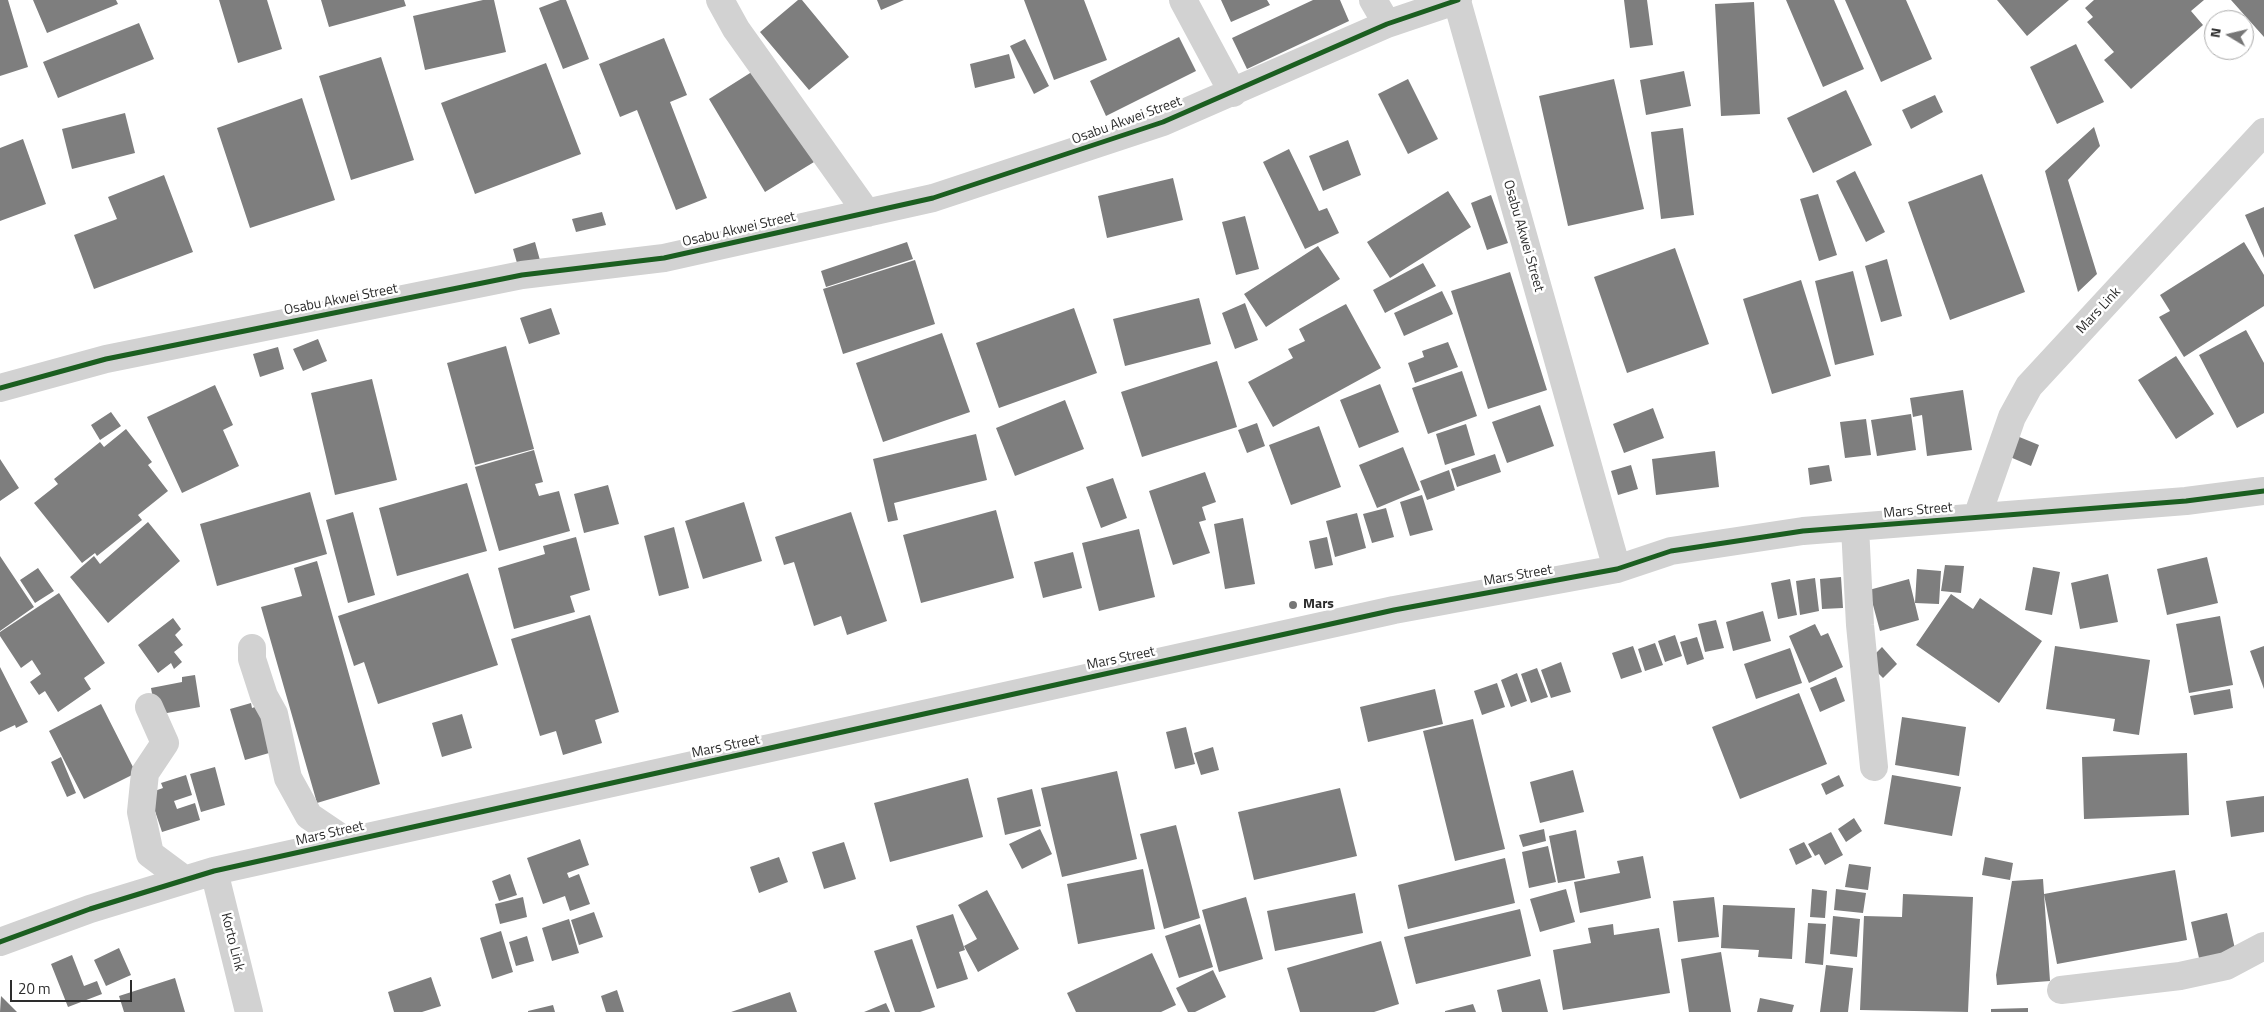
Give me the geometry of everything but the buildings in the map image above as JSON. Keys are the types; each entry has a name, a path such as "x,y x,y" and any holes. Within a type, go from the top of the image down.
{"street":[{"path":"720,0 736,29 867,213"},
{"path":"1183,0 1232,93"},
{"path":"1374,0 1387,24"},
{"name":"Osabu Akwei Street","path":"0,388 106,359 512,277 664,258 933,198 1163,122 1387,24 1458,1 1617,569"},
{"name":"Mars Link","path":"1978,517 2012,417 2029,386 2264,132"},
{"name":"Mars Street","path":"0,942 90,909 214,872 1394,610 1617,569 1671,551 1802,531 2186,501 2264,491"},
{"path":"1855,527 1860,625 1874,767"},
{"path":"252,648 252,659 264,696 274,714 288,778 309,816 346,842"},
{"path":"149,707 164,743 145,773 141,812 150,854 185,880"},
{"name":"Korto Link","path":"214,872 249,1012"},
{"path":"2062,990 2198,972 2226,966 2264,946"}],"cycle path":[{"path":"0,388 106,359 522,275 664,258 933,198 1163,122 1387,24 1458,0"},
{"path":"0,942 90,909 214,871 1394,610 1617,569 1671,551 1803,531 2186,501 2264,491"}],"place":[{"name":"Mars","path":"1293,605"}]}
